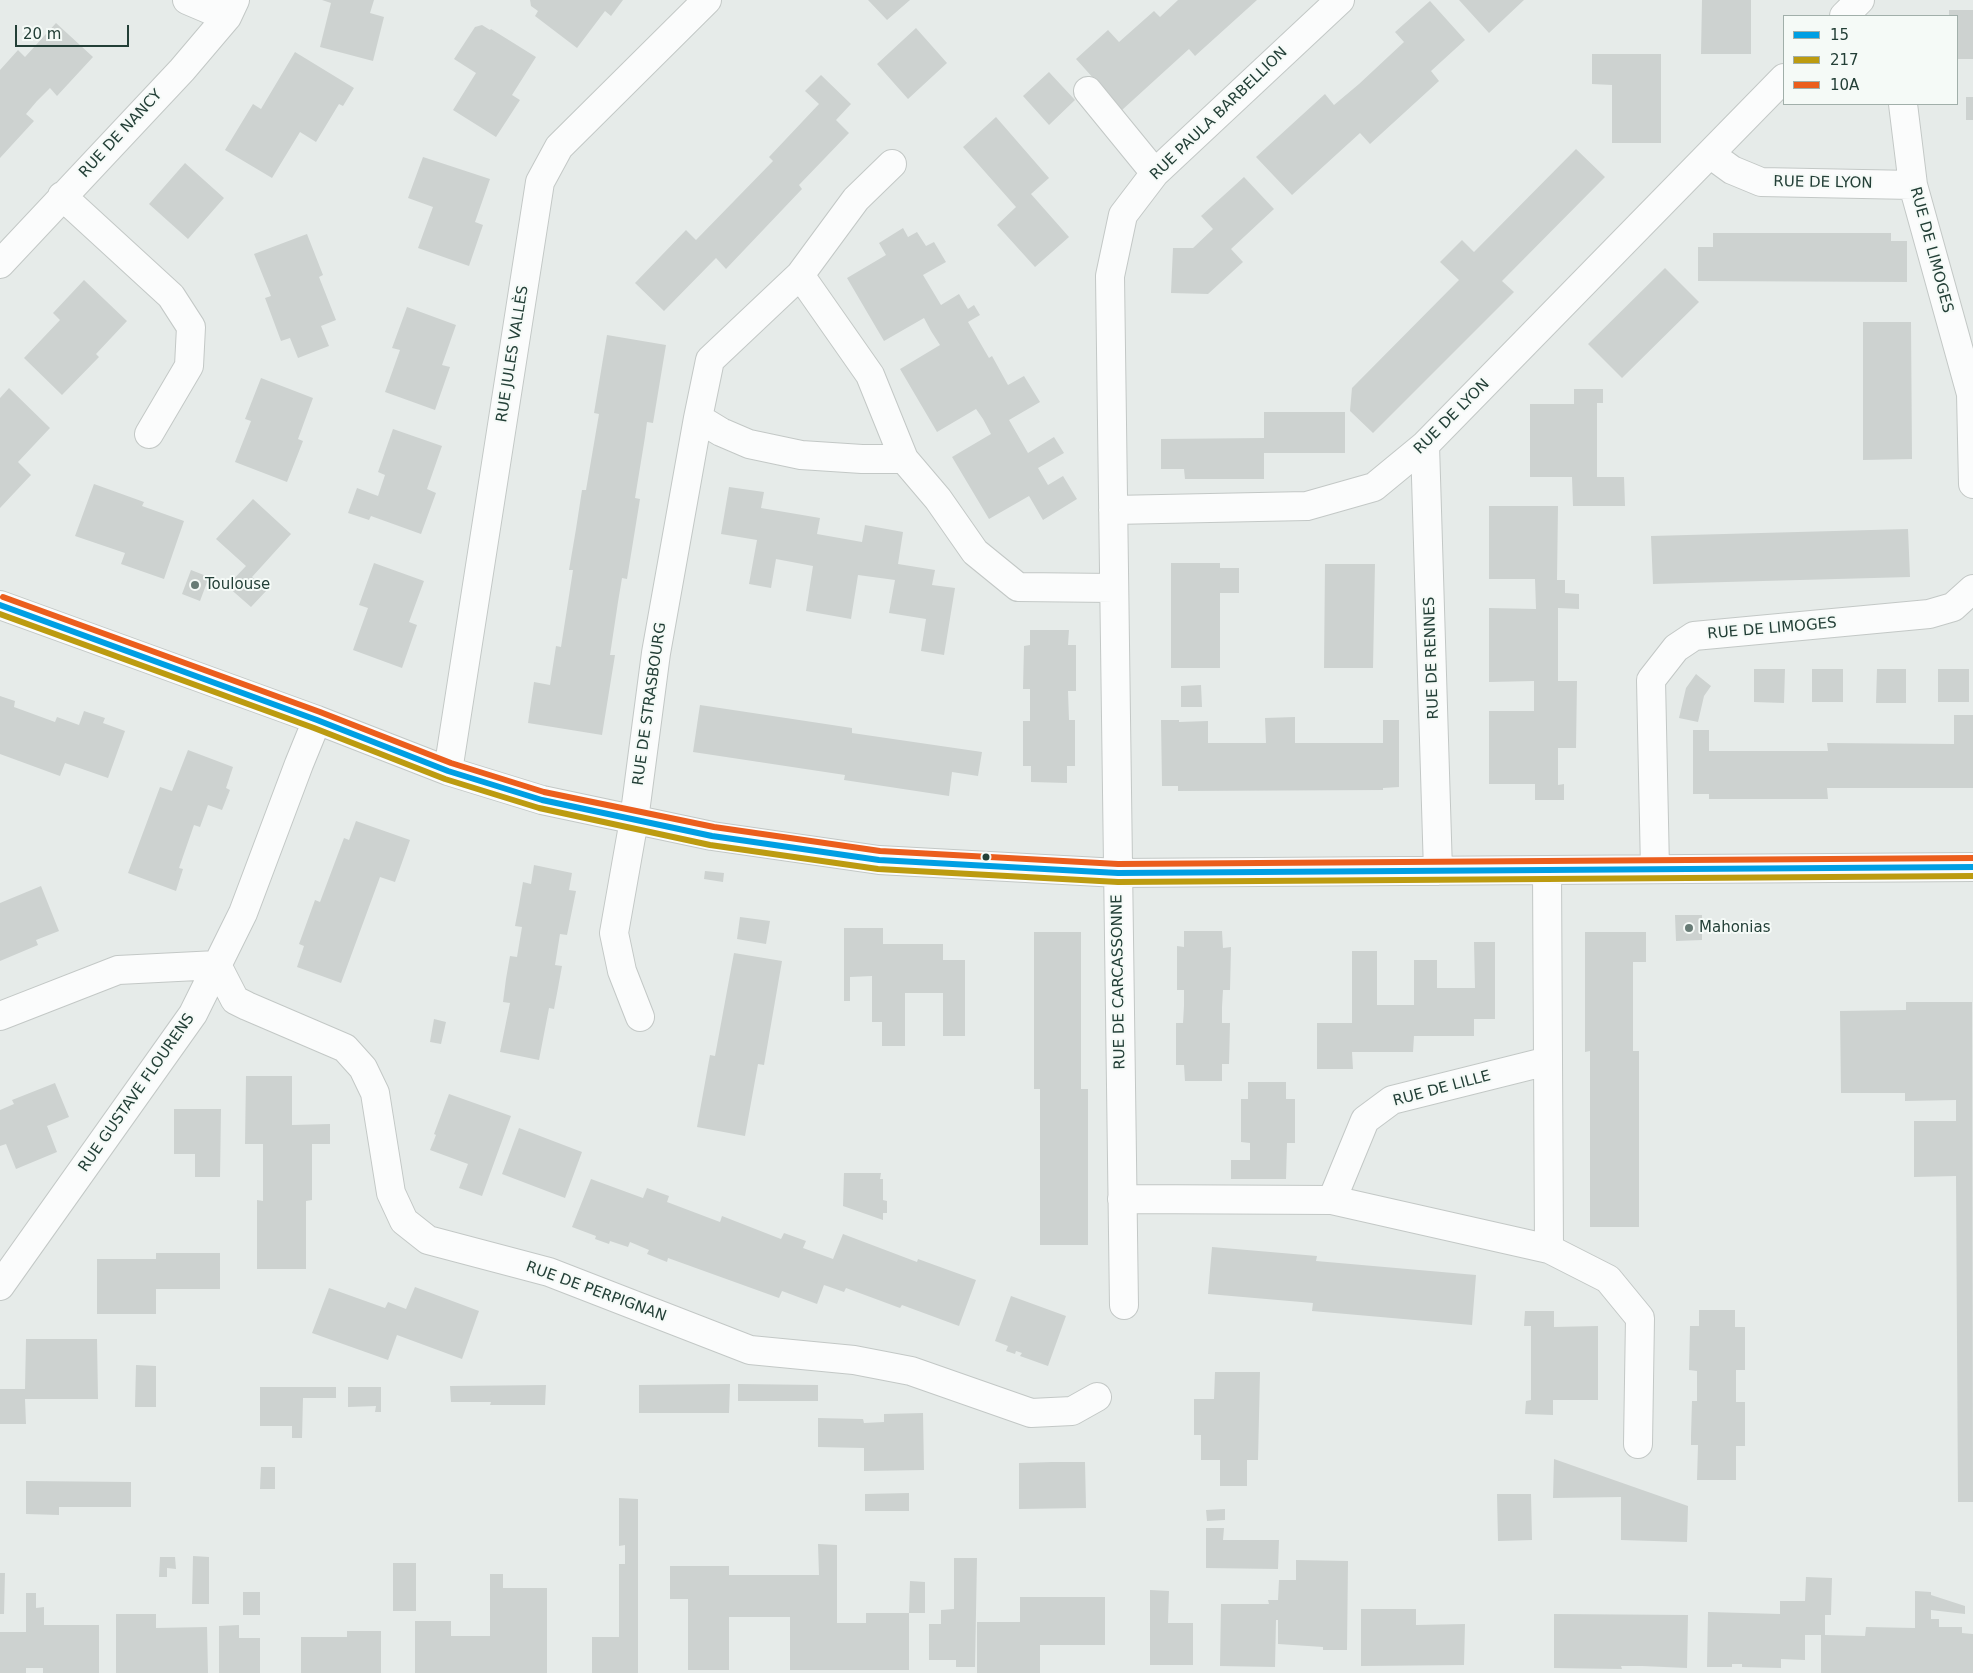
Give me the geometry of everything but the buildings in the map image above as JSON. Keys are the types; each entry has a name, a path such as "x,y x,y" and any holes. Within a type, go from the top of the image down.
{"street":[{"path":"186,0 231,9"},
{"name":"RUE JULES VALLÈS","path":"448,771 540,182 559,147 707,0"},
{"name":"RUE PAULA BARBELLION","path":"1113,510 1110,276 1123,215 1155,173 1340,0"},
{"path":"1845,15 1860,0"},
{"path":"1867,0 1876,15"},
{"name":"RUE DE NANCY","path":"0,264 182,70 231,9"},
{"name":"RUE DE LYON","path":"1113,510 1306,506 1374,487 1425,445 1783,79"},
{"path":"1088,91 1155,173"},
{"name":"RUE DE LIMOGES","path":"1902,105 1913,184 1971,394 1973,484"},
{"name":"RUE DE LYON","path":"1710,154 1732,170 1761,182 1913,184"},
{"name":"RUE DE STRASBOURG","path":"640,1017 622,972 614,933 634,820 656,652 710,360 800,275 856,199 892,164"},
{"path":"62,196 171,296 190,326 189,366 149,434"},
{"path":"800,275 870,376 904,459 938,499 975,552 1018,587 1114,588"},
{"path":"698,418 721,432 749,444 801,455 862,460 904,459"},
{"name":"RUE DE RENNES","path":"1425,445 1438,871"},
{"name":"RUE DE CARCASSONNE","path":"1113,510 1124,1305"},
{"name":"RUE DE LIMOGES","path":"1655,869 1652,680 1676,648 1694,636 1929,614 1953,606 1973,589"},
{"path":"0,604 317,720 448,771 542,800 712,836 879,860 1118,873 1973,867"},
{"name":"RUE GUSTAVE FLOURENS","path":"0,1286 194,1014 244,913 317,720"},
{"path":"1547,870 1549,1249"},
{"path":"0,1016 118,970 217,965"},
{"name":"RUE DE PERPIGNAN","path":"217,965 235,1000 345,1048 363,1068 375,1093 391,1193 404,1222 428,1240 549,1272 750,1350 854,1360 911,1371 1031,1413 1072,1410 1097,1397"},
{"name":"RUE DE LILLE","path":"1332,1200 1365,1120 1392,1100 1548,1061"},
{"path":"1122,1199 1332,1200 1549,1249 1608,1280 1640,1318 1638,1444"}],"transit line":[{"name":"10A","path":"3,597 320,712 451,763 544,792 714,827 880,851 1118,864 1973,858"},
{"name":"15","path":"0,605 317,720 448,771 542,800 712,836 879,860 1118,873 1973,867"},
{"name":"217","path":"0,614 314,728 445,779 539,808 710,845 878,869 1118,882 1973,876"}],"place":[{"name":"Toulouse","path":"195,585"},
{"name":"Mahonias","path":"1689,928"}]}
